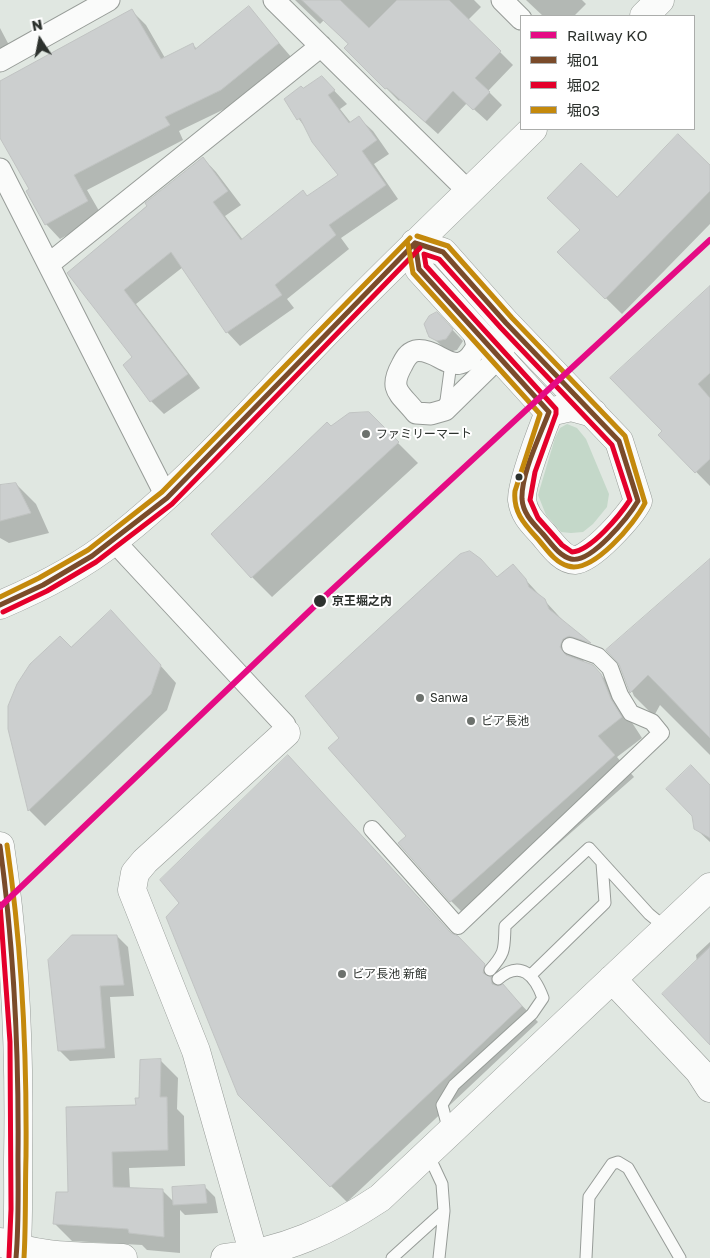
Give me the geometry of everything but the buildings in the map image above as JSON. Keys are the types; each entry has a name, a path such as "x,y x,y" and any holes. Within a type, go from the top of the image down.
{"street":[{"path":"0,61 109,0"},
{"path":"274,0 469,192"},
{"path":"502,0 520,18"},
{"path":"645,15 660,0"},
{"path":"49,264 321,46"},
{"path":"0,605 43,585 114,541 167,498 415,243 532,130"},
{"path":"0,169 167,498"},
{"path":"415,243 443,252 506,323 619,441 638,501 632,512 586,557 574,560 562,555 524,513 522,497 537,442 549,412"},
{"path":"415,243 419,269 549,412"},
{"path":"473,330 478,346 472,357 461,364 450,363 424,352 415,351 406,356 395,378 395,387 416,413 431,414 445,410 499,358 505,349 509,337 506,323"},
{"path":"549,412 571,406 593,412"},
{"path":"114,541 285,724 286,733 145,861 135,874 132,890 196,1051 254,1255"},
{"path":"372,829 458,926 661,733 652,722 631,713 620,695 610,668 598,656 570,646"},
{"path":"0,846 14,970 18,1030 11,1250 47,1255 123,1258"},
{"path":"225,1258 254,1255 294,1244 344,1222 380,1198 710,887"},
{"path":"612,979 699,1070 710,1088"}],"lane":[{"path":"445,410 450,363"},
{"path":"450,1133 442,1105 454,1084 532,1014 543,998 537,982 531,975 522,970 494,974 506,947 504,926 512,918 589,848 649,914 667,928"},
{"path":"531,975 605,903 602,863"},
{"path":"428,1154 442,1184 444,1211 439,1258"},
{"path":"586,1258 589,1197 612,1164 618,1162 624,1163 628,1168 680,1258"},
{"path":"392,1258 444,1211"}],"green space":[{"path":"567,424 577,428 586,439 609,494 607,507 593,524 583,532 561,532 546,515 538,495 555,438 560,428"}],"rail line":[{"name":"KO","path":"0,907 322,599 710,240"}],"transit line":[{"name":"堀03","path":"408,244 413,273 540,414 515,491 517,511 520,516 554,558 563,564 578,566 601,555 623,534 645,503 625,436 512,318 448,246 417,236"},
{"name":"堀03","path":"0,597 39,578 88,550 162,492 410,238"},
{"name":"堀01","path":"415,243 443,252 506,323 619,441 638,501 609,538 589,554 579,559 571,559 563,555 527,514 522,499 525,478 536,443 549,412 419,269 415,243"},
{"name":"堀01","path":"0,605 43,585 92,556 167,498 415,243"},
{"name":"堀02","path":"3,612 47,591 96,562 172,504 420,248"},
{"name":"堀02","path":"424,254 439,259 501,328 612,445 630,500 604,531 588,546 572,552 562,545 538,518 530,500 535,472 556,414 556,409 426,266 424,254"},
{"name":"堀03","path":"7,845 23,1000 26,1117 24,1258"},
{"name":"堀01","path":"0,846 9,923 16,1039 18,1117 18,1232 16,1258"},
{"name":"堀02","path":"0,904 10,1042 11,1209 9,1257"}],"place":[{"name":"ファミリーマート","path":"366,434"},
{"name":"京王堀之内","path":"320,601"},
{"name":"Sanwa","path":"420,698"},
{"name":"ビア長池","path":"471,721"},
{"name":"ビア長池 新館","path":"342,974"}]}
